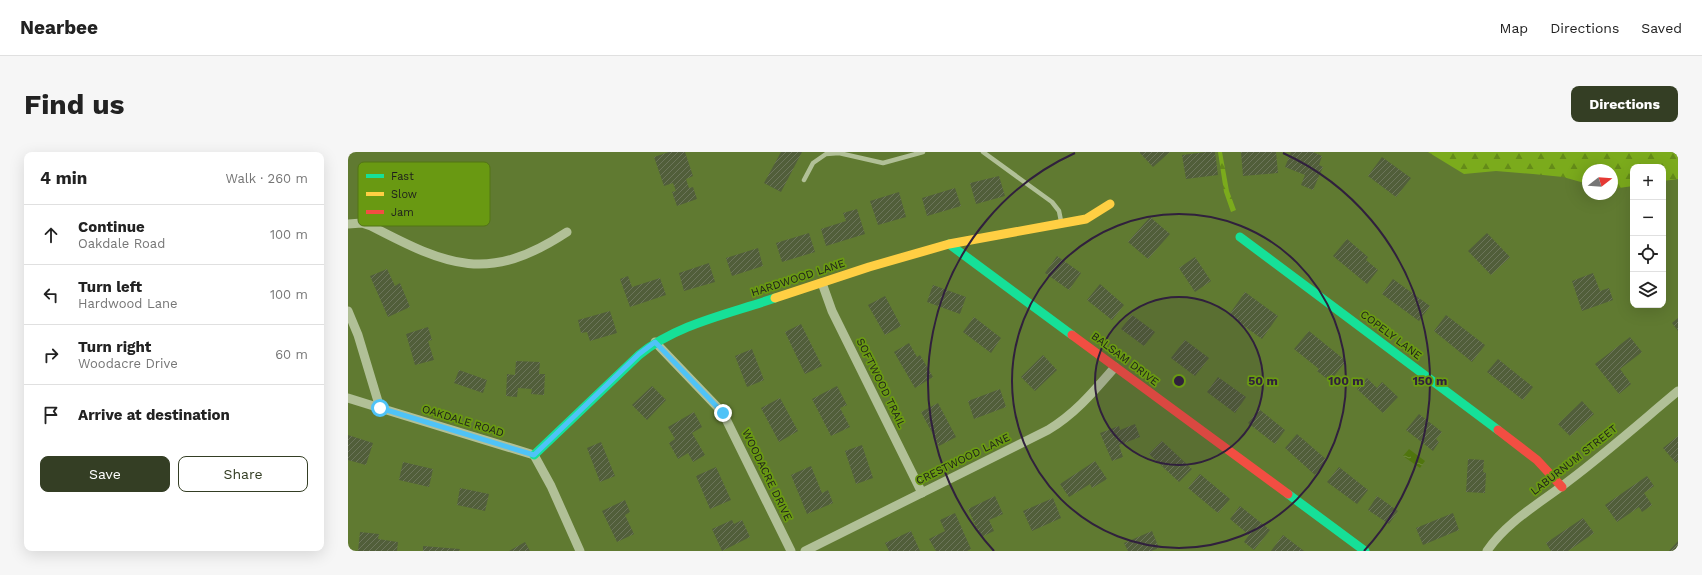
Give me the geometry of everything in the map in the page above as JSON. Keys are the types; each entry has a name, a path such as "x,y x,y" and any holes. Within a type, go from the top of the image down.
{"street":[{"name":"HARDWOOD LANE","path":"534,455 639,354 655,342 692,325 949,244 1086,219 1110,204"},
{"path":"348,224 358,223"},
{"path":"371,226 433,256 474,264 495,264 514,259 532,252 567,232"},
{"name":"COPELY LANE","path":"1240,237 1517,444 1541,464 1562,487"},
{"name":"BALSAM DRIVE","path":"949,244 1365,551"},
{"name":"SOFTWOOD TRAIL","path":"822,283 832,311 922,493"},
{"path":"348,311 358,335 380,408"},
{"name":"WOODACRE DRIVE","path":"655,342 723,413 791,551"},
{"name":"CRESTWOOD LANE","path":"805,551 1031,439 1062,421 1084,403 1115,367"},
{"name":"LABURNUM STREET","path":"1487,551 1498,537 1513,523 1562,487 1678,392"},
{"name":"OAKDALE ROAD","path":"348,398 534,455"},
{"path":"534,455 551,486 580,551"}],"lane":[{"path":"804,180 813,163 826,154 840,153 883,163 923,152"},
{"path":"984,152 1052,202 1059,211 1062,223"}],"green space":[{"path":"1218,152 1222,152 1229,191 1236,210 1231,212 1224,192"},
{"path":"1428,152 1678,152 1678,179 1666,181 1666,164 1630,164 1630,186 1618,188 1618,164 1582,164 1582,182 1563,177 1496,171 1464,174"}],"water":[{"path":"1409,449 1425,461 1420,468 1403,456"}],"building":[{"path":"669,152 685,152 693,176 686,179 689,188 693,187 697,199 677,206 672,192 676,191 673,183 664,186 654,157"},
{"path":"781,152 802,152 781,192 764,183"},
{"path":"1139,152 1170,152 1153,167"},
{"path":"1215,152 1218,175 1186,179 1182,155"},
{"path":"1241,152 1276,152 1278,173 1243,176"},
{"path":"1291,152 1313,152 1322,156 1319,165 1323,167 1313,190 1301,185 1305,175 1285,167"},
{"path":"1382,157 1411,178 1396,197 1368,176"},
{"path":"999,176 1005,196 976,204 970,183"},
{"path":"955,188 961,206 927,216 922,198"},
{"path":"899,192 906,217 878,225 870,201"},
{"path":"857,209 865,234 826,246 821,229 846,221 843,213"},
{"path":"1150,217 1170,234 1148,259 1128,242"},
{"path":"809,233 815,252 782,262 776,243"},
{"path":"1487,233 1510,257 1491,275 1468,251"},
{"path":"1347,239 1368,257 1366,260 1378,270 1367,284 1333,256"},
{"path":"758,248 763,266 732,276 726,258"},
{"path":"1057,256 1081,273 1069,290 1045,273"},
{"path":"1195,257 1211,281 1195,292 1179,268"},
{"path":"709,263 715,282 684,291 679,273"},
{"path":"387,269 395,286 400,283 410,307 388,317 370,276"},
{"path":"1593,273 1600,291 1609,288 1613,300 1582,311 1572,281"},
{"path":"628,276 632,287 660,278 666,295 630,307 620,279"},
{"path":"1393,279 1430,306 1419,321 1382,294"},
{"path":"1100,284 1124,305 1112,320 1087,300"},
{"path":"933,285 966,297 960,314 927,302"},
{"path":"1245,292 1278,316 1262,339 1229,315"},
{"path":"885,296 901,326 885,335 868,305"},
{"path":"610,311 617,333 590,341 587,332 581,333 578,320"},
{"path":"1132,315 1155,332 1144,346 1121,329"},
{"path":"1446,315 1485,345 1472,362 1434,331"},
{"path":"974,317 1001,338 991,353 963,332"},
{"path":"1678,318 1678,331 1672,323"},
{"path":"801,324 822,366 805,374 785,332"},
{"path":"428,327 432,340 428,341 434,360 415,365 406,334"},
{"path":"1309,331 1346,361 1330,381 1317,371 1319,369 1294,349"},
{"path":"1630,337 1642,352 1620,369 1631,384 1619,394 1595,364"},
{"path":"1185,340 1209,358 1195,376 1171,358"},
{"path":"909,343 917,357 920,355 933,377 915,388 894,352"},
{"path":"752,349 764,380 747,387 735,356"},
{"path":"1043,355 1057,370 1035,391 1021,377"},
{"path":"1498,359 1533,387 1523,400 1487,372"},
{"path":"516,361 540,362 539,374 545,374 544,395 531,394 532,389 518,388 517,397 506,396 507,374 515,375"},
{"path":"459,370 487,380 483,393 454,383"},
{"path":"1218,377 1246,397 1235,413 1207,392"},
{"path":"1367,378 1377,388 1382,382 1398,397 1383,413 1357,389"},
{"path":"652,386 666,400 647,420 632,405"},
{"path":"837,386 847,405 840,408 850,427 831,436 812,399"},
{"path":"1000,389 1006,407 974,419 968,401"},
{"path":"780,398 798,431 779,442 761,408"},
{"path":"1582,401 1594,414 1570,436 1558,424"},
{"path":"938,403 956,437 939,446 921,412"},
{"path":"1259,409 1285,430 1275,444 1248,423"},
{"path":"694,412 702,427 692,433 705,455 693,462 688,453 678,459 669,443 675,439 668,427"},
{"path":"1419,414 1442,432 1436,439 1439,442 1433,451 1406,430"},
{"path":"1135,424 1140,437 1119,445 1123,457 1112,461 1100,433 1119,426 1120,430"},
{"path":"1297,434 1327,460 1315,475 1285,448"},
{"path":"348,435 373,443 366,465 348,460"},
{"path":"1678,436 1678,462 1676,463 1663,448"},
{"path":"1162,441 1192,469 1179,482 1149,454"},
{"path":"601,442 615,476 600,482 587,448"},
{"path":"862,445 873,478 856,484 845,451"},
{"path":"1468,459 1484,460 1483,472 1486,473 1485,493 1466,492"},
{"path":"1095,461 1107,479 1092,488 1090,484 1069,497 1060,484"},
{"path":"403,462 433,469 429,487 399,480"},
{"path":"811,466 822,493 828,490 833,503 807,514 791,475"},
{"path":"716,467 731,500 710,509 696,476"},
{"path":"1339,467 1368,490 1357,504 1327,482"},
{"path":"1200,474 1230,499 1218,513 1188,488"},
{"path":"1647,476 1654,486 1644,493 1652,505 1642,512 1639,507 1617,522 1605,505"},
{"path":"460,488 489,494 485,511 457,505"},
{"path":"995,496 1003,514 989,520 994,531 981,537 968,509"},
{"path":"1377,496 1398,511 1389,524 1368,510"},
{"path":"1053,498 1061,518 1032,531 1023,511"},
{"path":"625,500 630,512 625,515 634,534 617,542 602,511"},
{"path":"1240,506 1270,530 1254,550 1244,542 1249,535 1230,519"},
{"path":"955,513 971,549 967,551 936,551 929,539 945,531 940,520"},
{"path":"1453,513 1459,530 1423,545 1416,528"},
{"path":"1583,518 1594,533 1568,551 1551,551 1546,543"},
{"path":"732,520 734,524 742,520 750,537 722,551 712,529"},
{"path":"911,531 920,551 889,551 885,543"},
{"path":"1152,531 1159,548 1151,551 1128,551 1124,543"},
{"path":"360,532 379,534 378,539 398,542 397,551 358,551"},
{"path":"1283,535 1304,551 1271,551"},
{"path":"1678,541 1678,551 1669,551"},
{"path":"525,542 530,551 509,551"},
{"path":"423,546 460,549 459,551 423,551"}],"traffic: fast":[{"path":"1240,237 1498,430"},
{"path":"949,244 1072,335"},
{"path":"534,455 639,355 654,344 670,335 704,321 775,298"},
{"path":"1288,494 1365,551"}],"traffic: slow":[{"path":"775,298 869,267 949,244 1086,219 1110,204"}],"traffic: jam":[{"path":"1072,335 1288,494"},
{"path":"1498,430 1537,460 1562,487"}],"route":[{"path":"380,408 534,455 639,354 655,342 711,398 723,413"}]}
